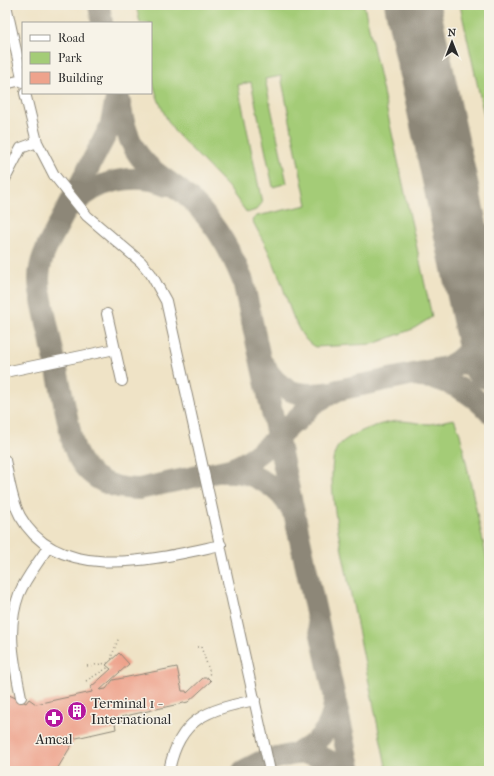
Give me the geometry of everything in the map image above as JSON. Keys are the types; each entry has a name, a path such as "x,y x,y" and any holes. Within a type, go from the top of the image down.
{"lane":[{"path":"6,5 22,77"},
{"path":"5,84 22,81"},
{"path":"25,94 37,142 48,165 74,200 99,228 141,262 151,274 166,301 270,771"},
{"path":"5,178 21,148 37,142"},
{"path":"107,314 122,381"},
{"path":"5,372 115,348"},
{"path":"5,460 14,501 20,515 31,531 48,546 79,558 125,561 149,560 221,545"},
{"path":"21,697 8,626 19,594 48,546"},
{"path":"169,771 176,746 184,732 194,722 214,710 255,700"}],"path":[{"path":"112,659 111,658 119,637"},
{"path":"197,648 200,647 210,673 207,678"},
{"path":"87,666 108,663"},
{"path":"86,681 109,667"}],"green space":[{"path":"136,5 364,5 432,317 413,329 373,344 315,347 308,342 292,315 273,262 252,220 257,216 307,205 281,76 265,79 287,183 273,187 251,82 238,85 262,203 256,210 247,213 228,187 174,131 166,117 156,94 152,78 152,22 140,22"},
{"path":"460,5 489,5 489,138"},
{"path":"454,419 460,434 489,569 489,771 387,771 336,520 332,480 334,456 337,448 346,439 361,431 378,425 401,421 430,424"}],"building":[{"name":"Terminal 1 - International","path":"119,653 129,664 100,690 106,689 113,680 177,667 182,691 186,691 187,693 203,678 208,678 211,681 188,702 121,717 122,721 115,723 116,729 72,739 74,741 56,771 5,771 5,666 11,668 7,694 26,703 29,699 36,704 92,692 91,687 111,669 106,665"}],"taxiway":[{"path":"99,5 102,22"},
{"path":"118,94 127,132 142,160 152,170 181,191 210,221 232,256 243,281 351,771"},
{"path":"116,99 110,127 49,243 39,272 40,291 72,440 81,462 96,477 105,482 115,486 139,489 230,469 240,465 260,452 305,411"},
{"path":"73,205 93,190 105,184 117,181 143,179 168,185"},
{"path":"449,366 459,360 466,353 472,345 475,337 477,319 474,298"},
{"path":"296,422 314,403 338,390 489,358"},
{"path":"264,365 270,375 284,388 300,393 310,394 331,392"},
{"path":"420,377 439,380 458,387 475,398 489,412"},
{"path":"224,472 244,474 264,481 280,494 292,511"},
{"path":"334,702 330,721 321,736 307,748 290,755 305,754 319,756 331,762 343,771"},
{"path":"243,771 260,762 290,755"}],"runway":[{"path":"412,5 489,362"}],"place":[{"name":"Terminal 1 - International","path":"77,711"},
{"name":"Amcal","path":"54,718"}]}
